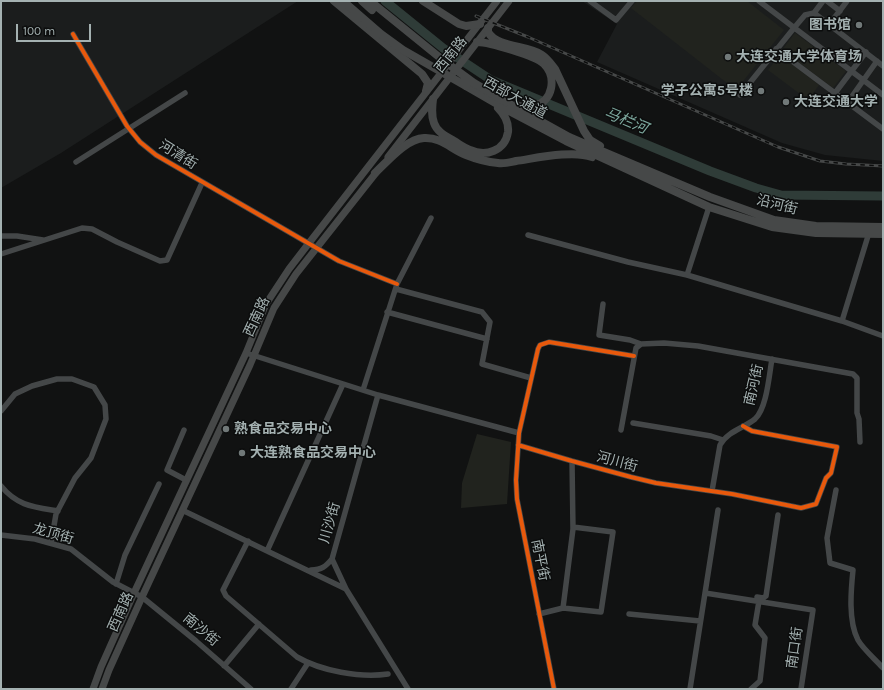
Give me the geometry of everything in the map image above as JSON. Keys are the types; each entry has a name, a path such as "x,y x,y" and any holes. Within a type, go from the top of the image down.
{"highway":[{"path":"334,1 422,74 428,83 426,91"},
{"path":"343,1 381,34 403,50 466,86"},
{"name":"西部大通道","path":"362,1 466,86 566,141 648,179 672,185"},
{"name":"西部大通道","path":"370,1 444,61 506,102 569,137 643,169 672,185"},
{"path":"423,1 459,24 466,26 480,24"},
{"path":"488,28 488,32 493,39 530,50 542,55 550,61 584,131 590,140 643,169"},
{"path":"476,44 489,43 536,59 546,67 552,78 552,84 547,98 541,103 535,106 525,107 506,102"},
{"path":"432,99 431,113 438,131 469,150 478,153 497,150 504,145 507,137 508,124 504,114 487,98"},
{"path":"375,173 406,145 424,138 435,139 448,144 465,154 485,161 500,163 567,154 589,156 648,179"},
{"name":"沿河街","path":"672,185 710,207 772,227 824,233 883,236"},
{"name":"沿河街","path":"672,185 774,220 816,226 883,227"},
{"path":"774,220 883,222"},
{"path":"824,233 883,236"}],"main road":[{"name":"西南路","path":"93,689 101,667 134,593 246,353 266,304 308,243 497,1"},
{"name":"西南路","path":"102,689 142,597 254,356 274,308 296,274 509,1"}],"street":[{"path":"590,1 616,20 632,1"},
{"path":"759,1 883,95"},
{"path":"740,95 794,28 806,15 814,13 823,1"},
{"path":"827,1 840,11"},
{"path":"830,25 848,1"},
{"path":"814,13 883,66"},
{"name":"河清街","path":"73,34 129,128 140,142 156,155 339,261 397,287 482,312 490,322 482,364 531,378"},
{"path":"776,49 883,129"},
{"path":"835,93 866,52"},
{"path":"848,102 877,61"},
{"path":"76,162 185,93"},
{"path":"1,254 82,228 92,229 160,261 167,260 202,183"},
{"path":"687,275 710,207"},
{"path":"363,390 387,312 397,287 431,218"},
{"path":"528,235 628,262 687,275 842,321 883,336"},
{"path":"1,236 16,236 45,240"},
{"path":"842,321 868,236"},
{"path":"603,304 599,335 630,340 641,344 664,343 698,346 853,374 857,378 857,413 859,419 860,442"},
{"path":"387,312 487,339"},
{"path":"246,353 363,390 519,433 540,345 549,342 634,356"},
{"path":"621,430 634,356 636,348 641,344"},
{"name":"南河街","path":"723,440 734,431 756,418 763,407 772,359"},
{"path":"1,411 15,394 32,386 57,378 72,380 94,387 105,405 106,419 91,458 76,478 56,514 51,543"},
{"path":"267,551 343,384"},
{"name":"川沙街","path":"378,394 332,559 346,589 408,689"},
{"path":"633,422 711,436 723,440 720,445 712,491"},
{"name":"河川街","path":"518,444 637,479 712,491 801,508 816,504 826,478 831,473 836,447 752,431 743,426"},
{"path":"184,430 167,470 186,480"},
{"name":"南平街","path":"519,433 516,480 517,499 554,689"},
{"path":"563,608 573,526 572,461"},
{"path":"116,584 125,555 159,484"},
{"path":"1,486 15,499 30,507 58,511"},
{"path":"836,490 826,538 830,563 853,570 851,590 853,626 859,641 883,668"},
{"path":"182,510 346,589"},
{"path":"690,689 718,510"},
{"path":"733,597 738,594 763,598 766,596 778,515"},
{"path":"539,614 563,608 601,612 612,532 573,526"},
{"name":"龙顶街","path":"1,535 35,539 71,549 116,584 134,593"},
{"path":"248,541 224,590 226,596 297,657 308,663 345,672 375,676 388,674"},
{"path":"308,570 318,570 324,568 332,559"},
{"path":"705,592 759,601 755,625 765,638 760,681 751,689"},
{"name":"南沙街","path":"134,593 142,597 251,689"},
{"name":"南口街","path":"759,601 813,610 802,689"},
{"path":"629,614 700,621"},
{"path":"224,666 258,624"},
{"path":"291,689 308,663"}],"shaded area":[{"path":"1,1 298,1 61,153 1,188"},
{"name":"大连交通大学","path":"582,1 883,1 883,161 825,155 782,143 597,62 617,24"},
{"name":"大连交通大学体育场","path":"637,1 747,1 784,30 736,90 631,8"},
{"path":"795,33 846,71 833,88 782,50"},
{"path":"780,55 819,85 808,100 768,70"},
{"path":"477,434 511,442 507,504 461,508 462,483"}],"waterway":[{"name":"马栏河","path":"385,1 443,48 491,80 710,171 756,188 781,195 883,196"}],"railway":[{"path":"476,16 528,37 778,147 820,161 883,166"}],"cycle path":[{"path":"73,34 127,126 140,142 156,155 339,261 397,284"},
{"path":"554,689 517,499 516,480 519,433 538,349 540,345 549,342 634,356"},
{"path":"518,445 656,483 732,494 801,508 816,504 826,478 831,473 837,447 752,431 743,426"}],"place":[{"name":"图书馆","path":"859,25"},
{"name":"大连交通大学体育场","path":"728,57"},
{"name":"学子公寓5号楼","path":"761,91"},
{"name":"大连交通大学","path":"786,102"},
{"name":"熟食品交易中心","path":"226,429"},
{"name":"大连熟食品交易中心","path":"242,453"}]}
